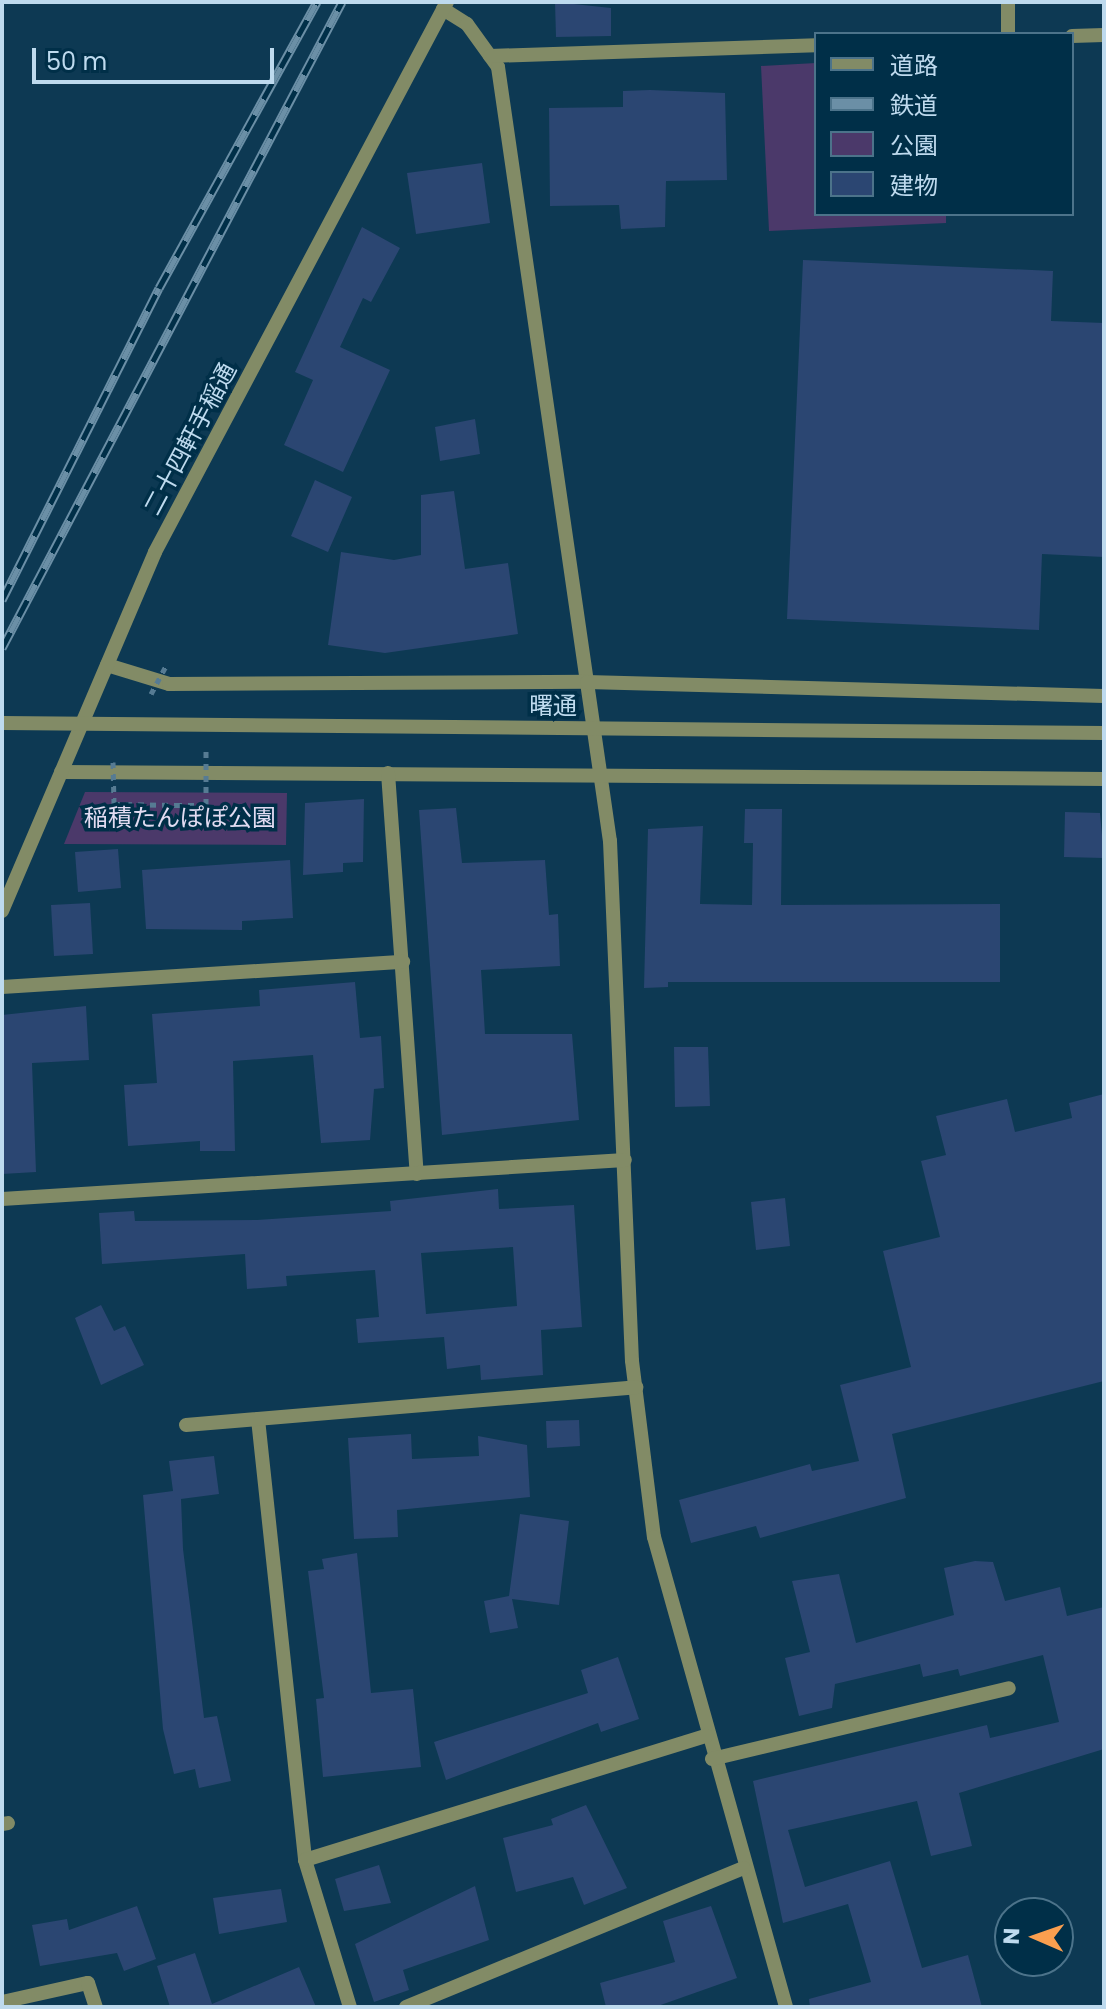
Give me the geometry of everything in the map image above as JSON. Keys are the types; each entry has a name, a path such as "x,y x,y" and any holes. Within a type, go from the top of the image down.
{"street":[{"path":"1008,2 1008,32"},
{"path":"445,5 467,24 498,67 598,775 610,841 636,1387 654,1537 712,1759 786,2007"},
{"name":"二十四軒手稲通","path":"2,911 155,552 445,5"},
{"path":"1074,36 1104,35"},
{"path":"490,56 814,45"},
{"path":"107,665 169,684 587,682 1104,696"},
{"name":"曙通","path":"2,723 1104,733"},
{"path":"61,772 1104,779"},
{"path":"388,773 417,1174"},
{"path":"2,987 403,962"},
{"path":"2,1199 625,1160"},
{"path":"186,1425 636,1387"},
{"path":"258,1419 305,1860 350,2007"},
{"path":"712,1759 1009,1688"},
{"path":"305,1860 706,1736"},
{"path":"406,2007 743,1868"},
{"path":"2,2002 88,1983 96,2007"}],"path":[{"path":"151,694 166,666"},
{"path":"113,762 114,804 206,805 206,750"}],"green space":[{"path":"814,63 814,216 946,216 946,223 769,231 761,66"},
{"name":"稲積たんぽぽ公園","path":"85,792 287,793 286,845 64,844"}],"building":[{"path":"555,2 611,8 611,36 556,37"},
{"path":"623,91 725,93 727,180 666,181 665,227 621,229 619,205 550,206 549,108 623,107"},
{"path":"482,163 490,223 416,234 407,173"},
{"path":"362,227 400,248 371,302 363,298 340,347 390,370 343,472 284,445 313,380 295,372"},
{"path":"803,260 1053,271 1051,321 1104,323 1104,557 1042,554 1039,630 787,619"},
{"path":"475,419 480,454 440,461 435,427"},
{"path":"315,480 352,497 328,552 291,536"},
{"path":"454,491 465,569 508,563 518,634 385,653 328,645 341,552 394,560 421,555 421,495"},
{"path":"364,799 363,862 343,863 343,872 303,875 305,803"},
{"path":"456,808 462,863 545,860 549,915 558,914 560,966 481,970 485,1034 572,1034 579,1120 442,1135 419,810"},
{"path":"745,809 782,809 781,905 1000,904 1000,982 668,982 668,987 644,988 648,829 703,826 700,904 752,905 753,843 744,843"},
{"path":"1065,812 1100,813 1104,858 1064,857"},
{"path":"118,849 121,888 78,892 75,852"},
{"path":"290,860 293,918 242,921 242,930 146,929 142,870"},
{"path":"90,903 93,954 54,956 51,905"},
{"path":"355,982 360,1038 381,1036 384,1088 374,1089 370,1140 321,1143 313,1055 233,1061 235,1151 200,1151 200,1141 128,1146 124,1085 157,1083 152,1014 260,1006 259,990"},
{"path":"86,1006 89,1060 32,1063 36,1172 2,1174 2,1015"},
{"path":"674,1047 708,1047 710,1106 675,1107"},
{"path":"1104,1094 1104,1381 892,1434 906,1498 760,1538 756,1526 691,1543 679,1500 810,1464 812,1471 859,1461 840,1385 911,1367 883,1251 940,1237 921,1161 946,1155 936,1116 1007,1099 1015,1132 1072,1118 1069,1103"},
{"path":"498,1189 499,1209 574,1205 582,1327 541,1330 543,1375 481,1380 480,1365 447,1369 444,1337 358,1343 356,1319 379,1317 375,1270 286,1276 287,1286 247,1289 245,1254 102,1264 99,1213 134,1211 135,1221 257,1220 391,1211 390,1201","holes":["513,1247 517,1306 426,1314 421,1253"]},
{"path":"785,1198 790,1246 756,1250 751,1202"},
{"path":"101,1305 114,1331 125,1326 144,1365 101,1385 75,1318"},
{"path":"579,1420 580,1446 547,1448 546,1421"},
{"path":"411,1434 412,1459 479,1456 478,1436 527,1445 530,1497 397,1510 398,1537 354,1539 348,1438"},
{"path":"214,1456 219,1494 181,1499 183,1549 204,1718 217,1716 231,1781 199,1788 195,1769 174,1774 163,1729 143,1495 173,1491 169,1461"},
{"path":"520,1514 569,1521 559,1605 512,1599 518,1628 490,1633 484,1601 509,1596"},
{"path":"357,1553 371,1693 413,1689 421,1767 323,1777 316,1699 324,1698 308,1571 324,1569 322,1559"},
{"path":"975,1561 993,1562 1005,1601 1060,1587 1067,1616 1104,1607 1104,1749 959,1793 972,1846 931,1856 917,1801 788,1830 805,1887 890,1861 922,1968 968,1955 982,2007 810,2007 809,1999 871,1982 848,1904 783,1923 753,1781 987,1725 990,1738 1059,1722 1043,1655 960,1676 958,1669 923,1677 920,1664 835,1684 832,1708 799,1716 785,1658 810,1652 792,1581 839,1574 856,1643 954,1615 944,1568"},
{"path":"618,1657 639,1719 601,1732 598,1723 446,1780 434,1742 588,1693 581,1670"},
{"path":"586,1805 627,1888 584,1905 573,1877 516,1892 503,1838 553,1825 551,1819"},
{"path":"379,1865 391,1903 344,1911 335,1879"},
{"path":"475,1886 489,1940 403,1970 409,1990 374,2002 355,1944"},
{"path":"281,1889 287,1922 219,1934 213,1898"},
{"path":"137,1906 156,1959 124,1971 117,1953 40,1966 32,1925 67,1919 69,1930"},
{"path":"711,1906 737,1978 655,2007 606,2007 600,1983 675,1962 663,1921"},
{"path":"195,1953 212,2004 299,1967 316,2007 170,2007 157,1966"}],"railway":[{"path":"2,600 159,288 317,2"},
{"path":"2,648 342,2"}]}
